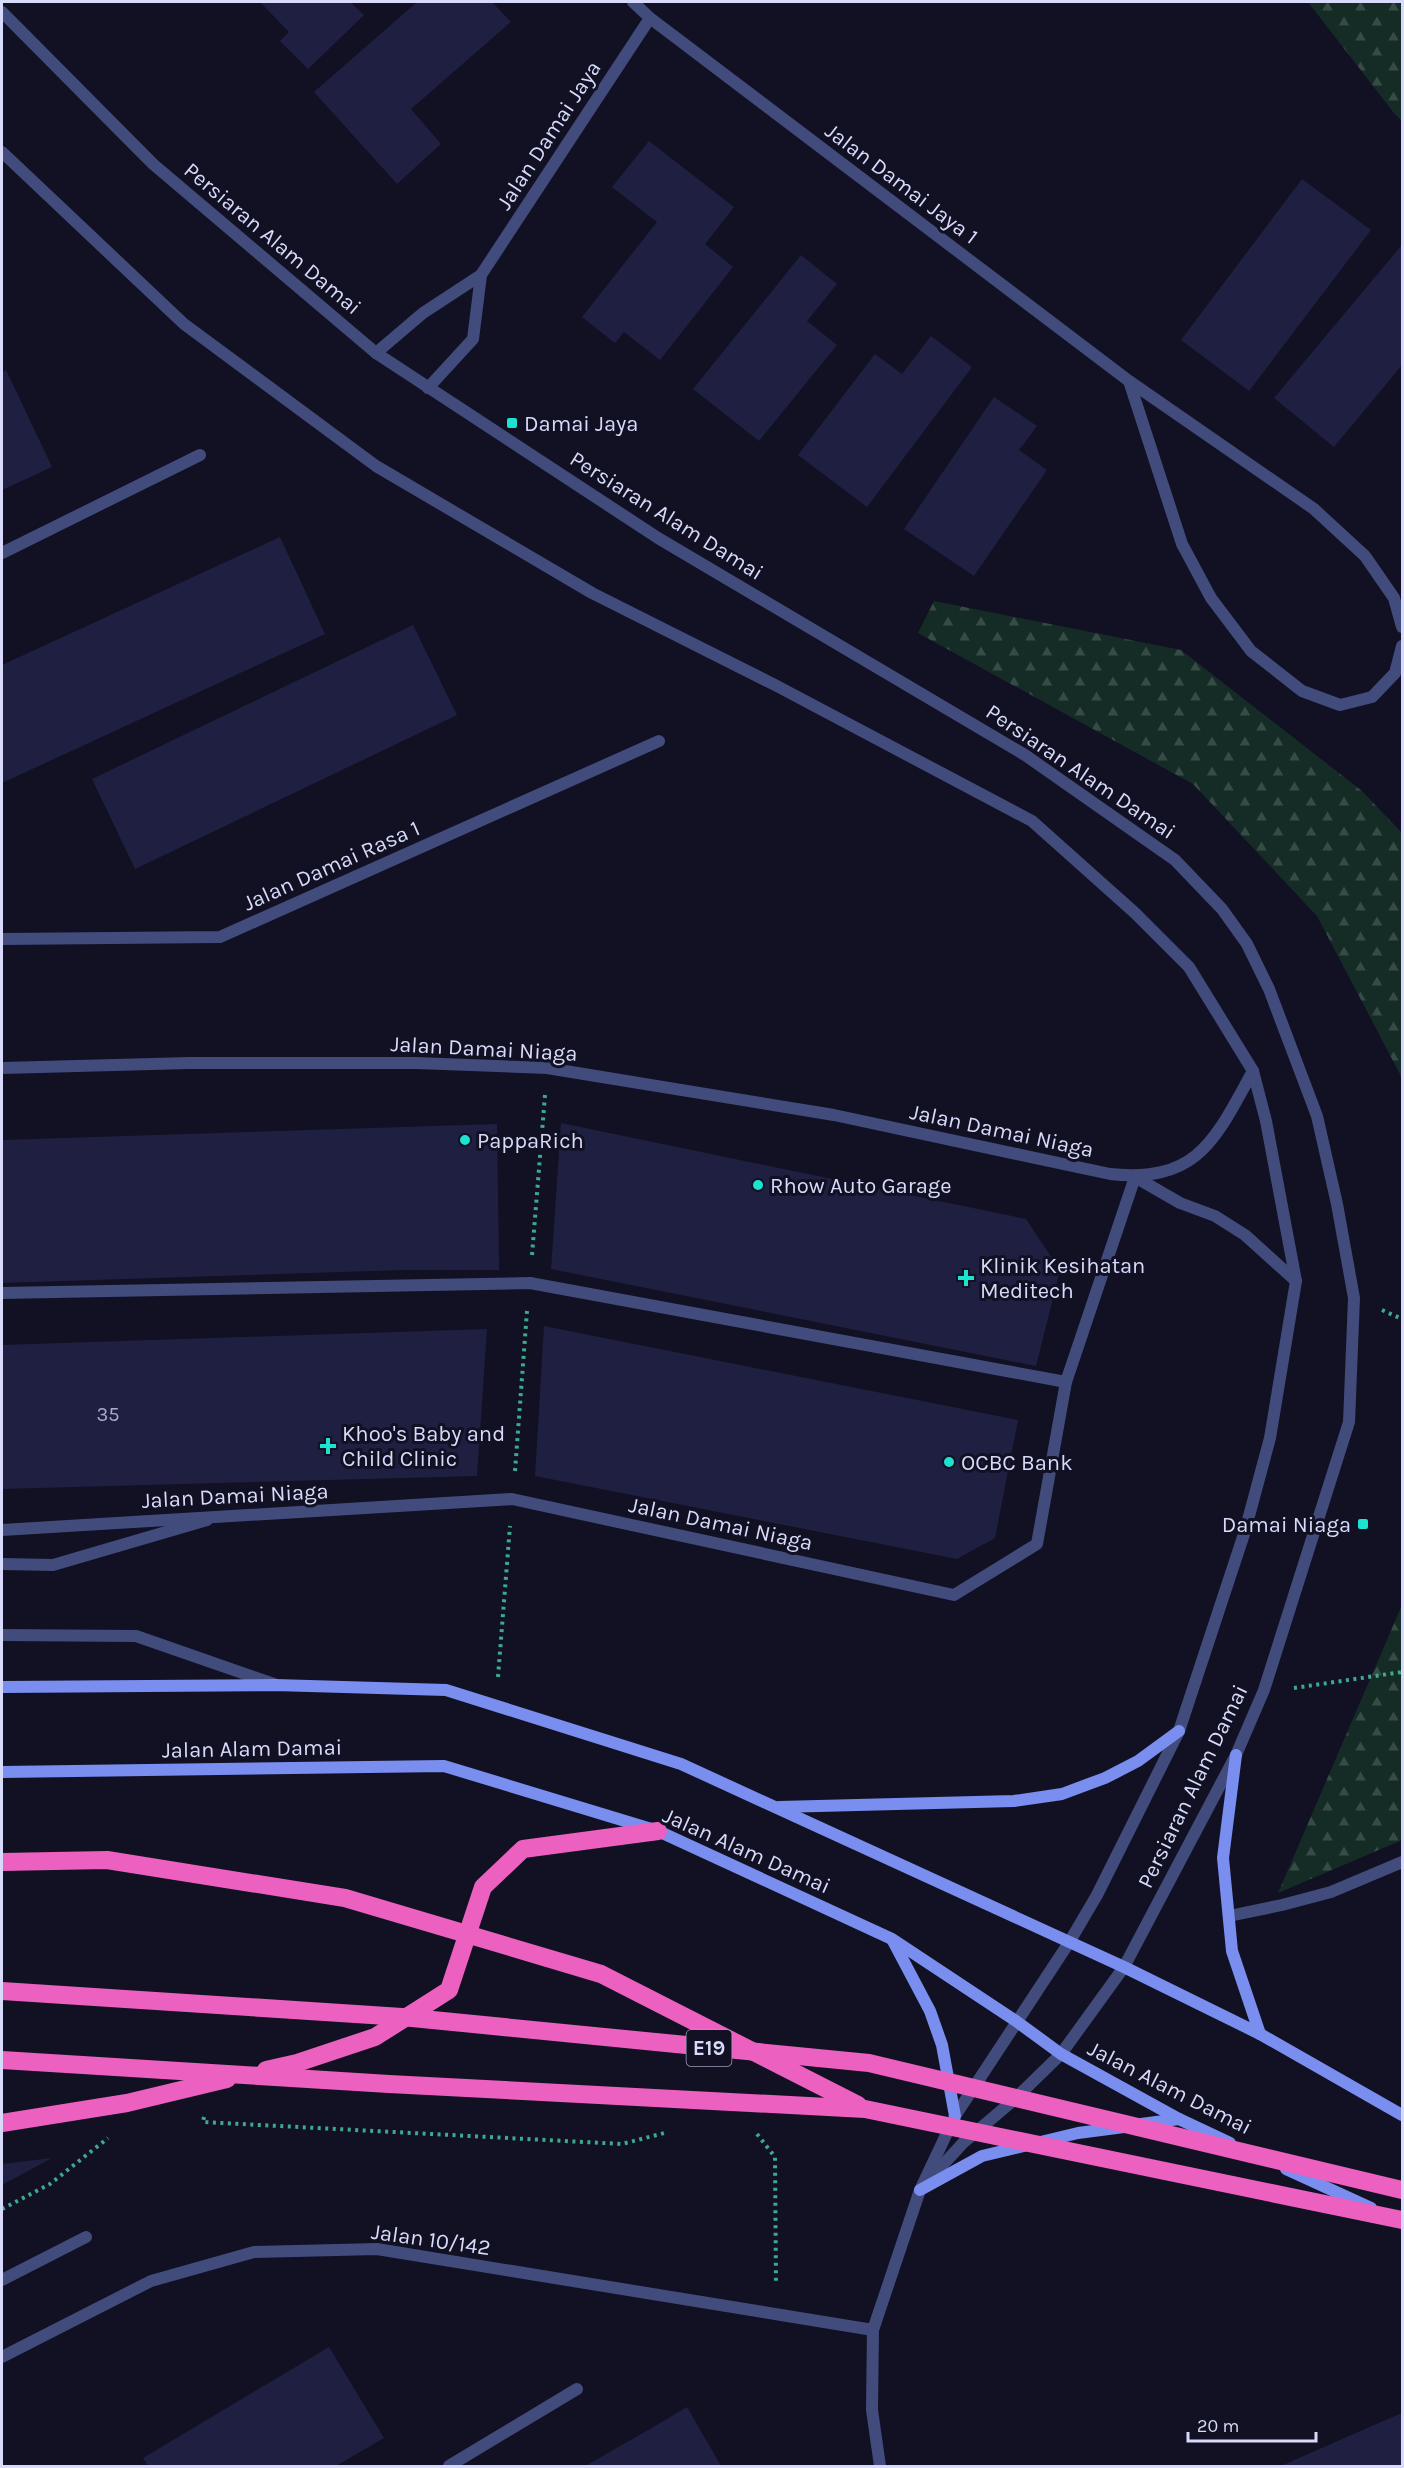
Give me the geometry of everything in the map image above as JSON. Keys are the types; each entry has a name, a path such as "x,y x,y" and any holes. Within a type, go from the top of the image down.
{"highway":[{"path":"2,2123 127,2103 297,2063 375,2037 449,1990 483,1887 524,1849 658,1831"},
{"path":"2,1862 107,1860 345,1898 601,1974 865,2109"},
{"name":"E19","path":"2,1991 402,2017 869,2063 1402,2190"},
{"name":"E19","path":"2,2060 389,2084 865,2109 1402,2221"}],"main road":[{"path":"2,1687 275,1684 446,1690 681,1764 1124,1967 1260,2034 1402,2115"},
{"path":"775,1808 1014,1801 1062,1794 1105,1778 1138,1761 1179,1731"},
{"path":"1236,1755 1223,1858 1232,1951 1260,2034"},
{"name":"Jalan Alam Damai","path":"2,1772 444,1766 658,1831 892,1939 1016,2021 1061,2054 1179,2119 1402,2221"},
{"path":"892,1939 930,2011 942,2045 955,2116"},
{"path":"920,2190 982,2156 1078,2133 1179,2119"}],"street":[{"name":"Jalan Damai Jaya 1","path":"633,2 650,18 1130,381 1314,509 1365,556 1394,598 1402,627"},
{"name":"Persiaran Alam Damai","path":"2,12 153,164 376,353 658,538 1025,755 1175,860 1222,909 1248,944 1269,989 1317,1116 1337,1204 1354,1298 1349,1422 1264,1690 1236,1755 1124,1967 1061,2054 1016,2098 963,2143 920,2190"},
{"name":"Jalan Damai Jaya","path":"376,353 423,313 482,275 650,18"},
{"name":"Persiaran Alam Damai","path":"2,152 184,324 376,466 592,593 775,685 1032,821 1135,913 1190,967 1253,1071 1266,1121 1296,1281 1270,1438 1245,1531 1179,1731 1097,1895 1070,1941 955,2116 920,2190 873,2330 872,2410 879,2466"},
{"name":"Jalan Damai Jaya","path":"428,388 473,339 482,275"},
{"path":"1130,381 1182,544 1211,598 1251,651 1302,691 1340,705 1372,698 1395,673 1402,646"},
{"path":"2,553 200,455"},
{"name":"Jalan Damai Rasa 1","path":"2,939 220,937 659,741"},
{"name":"Jalan Damai Niaga","path":"2,1068 189,1063 416,1063 547,1068 834,1115 1110,1174 1135,1177 1185,1165 1204,1151 1220,1130 1253,1071"},
{"name":"Jalan Damai Niaga","path":"1135,1177 1180,1203 1215,1216 1245,1235 1296,1281"},
{"name":"Jalan Damai Niaga","path":"2,1530 512,1499 954,1595 1037,1544 1066,1382 1135,1177"},
{"path":"2,1293 530,1283 1066,1382"},
{"path":"2,1564 53,1565 216,1517"},
{"path":"2,1635 136,1636 275,1684"},
{"path":"1229,1916 1330,1892 1402,1862"},
{"path":"2,2280 86,2237"},
{"name":"Jalan 10/142","path":"2,2357 151,2281 254,2252 377,2249 873,2330"},
{"path":"449,2466 577,2389"}],"path":[{"path":"496,1706 512,1499"},
{"path":"1264,1690 1317,1686 1402,1672"},
{"path":"203,2122 622,2144 679,2130"},
{"path":"755,2133 775,2157 776,2315"},
{"path":"2,2209 50,2184 113,2135"}],"green space":[{"path":"1308,2 1402,2 1402,121 1394,113"},
{"path":"934,601 1181,650 1362,791 1402,833 1402,1078 1317,916 1193,784 918,633"},
{"path":"1402,1605 1402,1840 1278,1893"}],"building":[{"path":"260,2 350,2 364,15 308,69 280,41 289,32"},
{"path":"417,2 492,2 511,22 411,109 441,144 397,184 314,92"},
{"path":"649,141 734,207 705,244 733,267 660,360 624,332 615,343 582,317 657,222 612,187"},
{"path":"1302,179 1371,230 1249,391 1181,340"},
{"path":"1401,246 1402,365 1334,447 1274,398"},
{"path":"801,255 837,284 807,321 837,345 759,441 693,389"},
{"path":"931,336 972,367 867,507 798,455 875,354 902,374"},
{"path":"6,370 52,467 2,490 2,373"},
{"path":"994,397 1037,426 1019,450 1047,470 974,576 904,529"},
{"path":"280,537 325,634 2,783 2,665"},
{"path":"413,625 457,715 135,869 92,779"},
{"path":"561,1123 1026,1219 1060,1270 1036,1366 551,1269"},
{"path":"497,1124 499,1270 405,1270 2,1283 2,1140"},
{"path":"544,1326 1018,1420 995,1538 957,1559 535,1476"},
{"path":"487,1329 477,1476 2,1489 2,1345"},
{"path":"52,2158 2,2185 2,2164"},
{"path":"329,2347 384,2438 336,2466 148,2466 143,2458"},
{"path":"687,2407 721,2466 585,2466 650,2429"},
{"path":"1402,2413 1402,2466 1281,2466 1358,2432"}],"place":[{"name":"Damai Jaya","path":"512,423"},
{"name":"PappaRich","path":"465,1140"},
{"name":"Rhow Auto Garage","path":"758,1185"},
{"name":"Klinik Kesihatan Meditech","path":"966,1278"},
{"name":"Khoo's Baby and Child Clinic","path":"328,1446"},
{"name":"OCBC Bank","path":"949,1462"},
{"name":"Damai Niaga","path":"1363,1524"}]}
